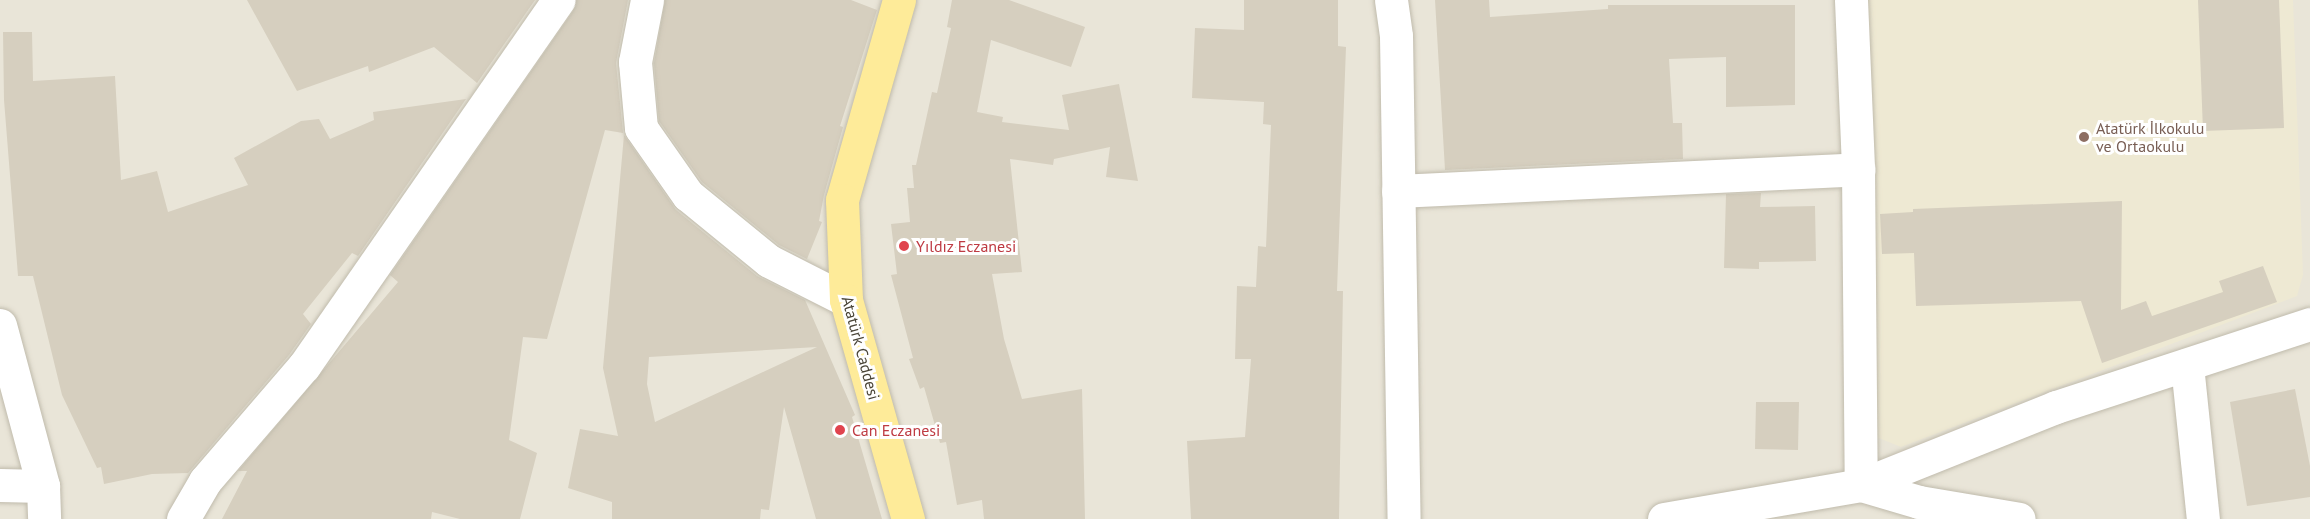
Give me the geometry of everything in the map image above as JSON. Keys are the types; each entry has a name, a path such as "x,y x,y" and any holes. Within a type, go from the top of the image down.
{"main road":[{"name":"Atatürk Caddesi","path":"899,0 842,200 846,300 908,519"}],"street":[{"path":"183,519 205,481 304,366 558,0"},
{"path":"647,0 635,62 641,128 688,195 769,261 846,300"},
{"path":"1391,0 1396,36 1404,519"},
{"path":"1851,0 1858,169 1861,485"},
{"path":"1398,190 1858,169"},
{"path":"1664,519 1861,485 2056,407 2310,324"},
{"path":"0,325 43,486 44,519"},
{"path":"2187,365 2203,519"},
{"path":"0,485 43,486"},
{"path":"1861,485 1919,511 2019,519"}],"shaded area":[{"path":"0,0 2310,0 2310,519 0,519"},
{"name":"Atatürk İlkokulu ve Ortaokulu","path":"1867,0 2293,0 2303,275 2297,296 1901,447 1874,436"}],"building":[{"path":"247,0 535,0 477,83 434,47 369,72 368,66 297,91"},
{"path":"576,0 628,0 616,63 623,133 605,130 547,339 523,337 509,440 537,453 520,519 460,519 432,512 431,519 222,519 247,471 238,471 398,282 390,275 573,11"},
{"path":"665,0 851,0 877,10 840,126 843,127 819,221 822,222 807,259 779,245 702,182 659,121 654,63"},
{"path":"952,0 1009,0 1085,27 1071,67 991,40 977,112 1003,117 1002,122 1069,130 1062,95 1119,84 1138,181 1106,177 1110,147 1054,159 1053,165 1010,159 1022,272 992,274 1004,339 1022,399 1082,389 1085,519 984,519 982,500 957,505 946,442 940,443 924,387 920,389 909,359 913,358 891,275 897,274 891,224 910,222 907,188 914,188 912,165 916,165 932,92 937,93 951,28 947,27"},
{"path":"1244,0 1338,0 1338,46 1346,47 1337,291 1343,291 1339,519 1191,519 1187,441 1245,437 1251,359 1235,359 1237,286 1256,287 1258,246 1266,247 1271,125 1263,124 1264,102 1192,98 1195,28 1244,30"},
{"path":"1435,0 1489,0 1490,17 1608,9 1608,5 1795,5 1795,105 1726,107 1726,57 1669,59 1673,123 1682,123 1683,159 1445,170"},
{"path":"2198,0 2279,0 2284,128 2203,131"},
{"path":"3,32 32,32 33,81 115,76 121,180 157,171 168,212 248,185 234,158 301,121 319,119 330,139 374,120 373,112 466,99 358,256 352,253 303,314 311,324 289,355 188,473 152,474 104,484 101,467 97,468 62,395 33,276 18,276 4,100"},
{"path":"624,135 676,210 757,276 805,300 855,415 852,417 882,519 816,519 784,407 769,510 761,509 760,519 612,519 612,502 568,488 580,429 618,436 603,368","holes":["817,347 655,422 647,384 649,357"]},
{"path":"1761,193 1760,207 1815,206 1816,261 1759,262 1759,269 1724,268 1726,194"},
{"path":"2122,201 2121,310 2146,301 2152,316 2223,292 2219,281 2263,266 2277,302 2102,363 2081,301 1916,306 1914,253 1882,254 1880,214 1913,212 1913,209"},
{"path":"2295,389 2310,466 2310,497 2247,506 2230,402"},
{"path":"1756,402 1799,402 1798,450 1755,449"}],"place":[{"name":"Atatürk İlkokulu ve Ortaokulu","path":"2084,137"},
{"name":"Yıldız Eczanesi","path":"904,246"},
{"name":"Can Eczanesi","path":"840,430"}]}
